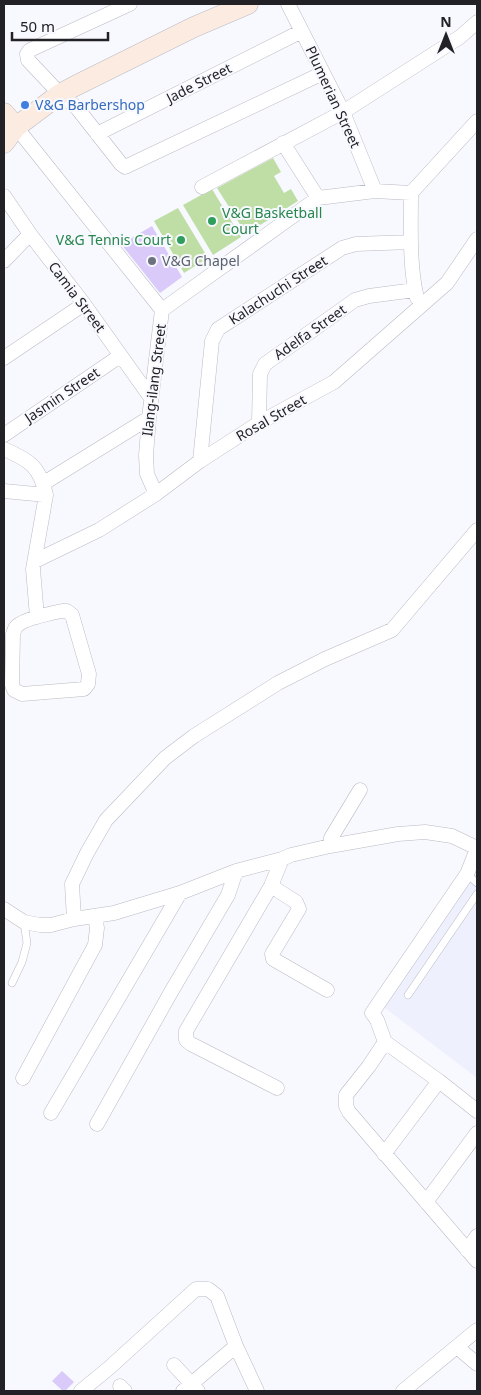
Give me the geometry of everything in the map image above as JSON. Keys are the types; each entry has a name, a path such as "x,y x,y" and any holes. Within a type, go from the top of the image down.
{"street":[{"path":"130,4 30,50 27,54 28,60 60,94 77,108 125,167 323,72"},
{"path":"4,143 10,120 194,27 248,4"},
{"name":"Plumerian Street","path":"288,4 343,112 375,191"},
{"path":"202,187 343,112 460,37 477,22"},
{"name":"Jade Street","path":"97,134 302,32"},
{"path":"10,120 162,310"},
{"path":"419,308 415,290 411,242 411,193 477,121"},
{"path":"284,143 318,198"},
{"name":"Ilang-ilang Street","path":"156,494 147,474 146,455 162,310 318,198 375,191 411,193"},
{"name":"Camia Street","path":"4,196 151,398"},
{"path":"4,261 30,234"},
{"name":"Rosal Street","path":"35,561 99,530 156,494 259,423 334,382 447,283 477,239"},
{"name":"Kalachuchi Street","path":"200,462 212,341 218,329 342,248 356,244 411,242"},
{"name":"Adelfa Street","path":"259,423 260,374 265,364 355,300 369,296 415,290"},
{"path":"4,358 84,304"},
{"name":"Jasmin Street","path":"4,435 120,356"},
{"path":"4,491 45,489 149,418"},
{"path":"4,449 23,457 34,466 45,489 33,569 37,617"},
{"path":"74,919 72,884 86,853 106,820 165,758 194,736 278,683 324,659 392,630 477,530"},
{"path":"62,611 72,615 89,674 88,684 84,689 22,694 14,690 12,685 14,629 17,625 37,617 62,611"},
{"path":"330,846 332,838 360,790"},
{"path":"4,909 24,922 40,926 51,925 74,919 114,913 180,893 236,872 291,855 330,846 398,834 425,832 452,836 477,848 472,879 372,1013 377,1020 385,1042 477,1111"},
{"path":"277,1088 191,1044 186,1040 186,1031 271,886 282,859"},
{"path":"97,1124 228,895 236,872"},
{"path":"271,886 296,902 299,909 272,954 273,959 327,990"},
{"path":"51,1113 180,893"},
{"path":"23,1078 95,945 97,928 95,916"},
{"path":"385,1042 346,1095 345,1101 349,1112 477,1262"},
{"path":"384,1154 439,1081"},
{"path":"426,1202 477,1133"},
{"path":"467,1250 477,1236"},
{"path":"81,1391 196,1289 208,1289 217,1296 236,1346 257,1391"},
{"path":"408,1390 477,1330"},
{"path":"174,1365 191,1389 236,1346"},
{"path":"457,1347 477,1364"}],"lane":[{"path":"408,995 477,894"},
{"path":"12,983 22,962 27,943 24,922"}],"shaded area":[{"path":"477,869 477,1078 381,1005"}],"green space":[{"path":"273,158 281,172 274,176 284,193 291,189 298,201 246,234 217,188"},
{"name":"V&G Basketball Court","path":"212,189 241,237 213,255 183,205"},
{"name":"V&G Tennis Court","path":"178,208 208,258 184,273 154,221"}],"building":[{"name":"V&G Chapel","path":"152,226 182,277 160,293 121,244"},
{"path":"62,1371 74,1382 65,1391 52,1381"}],"place":[{"name":"V&G Barbershop","path":"25,105"},
{"name":"V&G Basketball Court","path":"212,221"},
{"name":"V&G Tennis Court","path":"181,240"},
{"name":"V&G Chapel","path":"152,261"}]}
